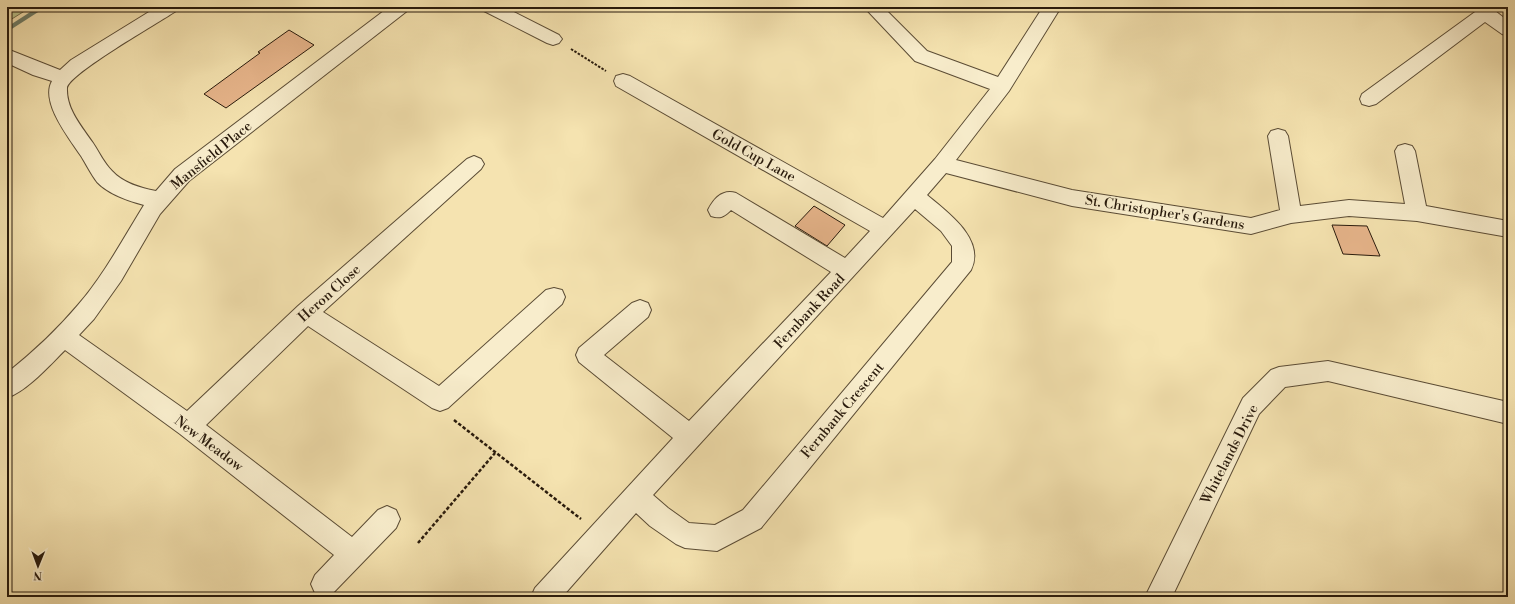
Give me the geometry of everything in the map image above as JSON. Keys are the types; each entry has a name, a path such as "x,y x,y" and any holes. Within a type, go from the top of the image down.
{"street":[{"path":"158,200 136,195 121,188 106,177 66,118 59,99 58,87 63,78 77,65 170,7"},
{"name":"Mansfield Place","path":"7,387 39,361 86,312 113,275 158,200 182,175 401,7"},
{"path":"490,7 553,38"},
{"path":"873,7 921,56 1002,86"},
{"name":"Fernbank Road","path":"544,597 635,496 691,438 885,229 942,164 1002,86 1052,7"},
{"path":"1369,99 1483,10 1508,30"},
{"path":"7,55 39,70 63,78"},
{"name":"Gold Cup Lane","path":"623,81 885,229"},
{"path":"1278,136 1291,215"},
{"path":"1405,151 1417,213"},
{"name":"Heron Close","path":"188,426 306,314 474,164"},
{"name":"St. Christopher's Gardens","path":"942,164 1072,198 1251,226 1291,215 1349,208 1417,213 1508,229"},
{"name":"Fernbank Crescent","path":"635,496 659,517 685,535 717,538 752,519 963,264 962,244 948,225 914,196"},
{"path":"718,210 729,199 847,270"},
{"path":"306,314 440,400 554,297"},
{"path":"640,310 587,355 691,438"},
{"name":"New Meadow","path":"63,336 188,426 353,554"},
{"name":"Whitelands Drive","path":"1158,597 1251,406 1279,377 1328,371 1508,412"},
{"path":"324,584 387,519"}],"path":[{"path":"553,38 623,81"},
{"path":"440,400 449,417 601,534"},
{"path":"418,543 495,453"}],"green space":[{"path":"7,7 31,7 7,22"}],"building":[{"path":"289,30 314,45 226,108 204,94 260,53 258,52"},
{"path":"814,206 845,225 827,246 795,226"},
{"path":"1332,225 1367,226 1380,256 1343,254"}],"waterway":[{"path":"7,30 43,7"}]}
